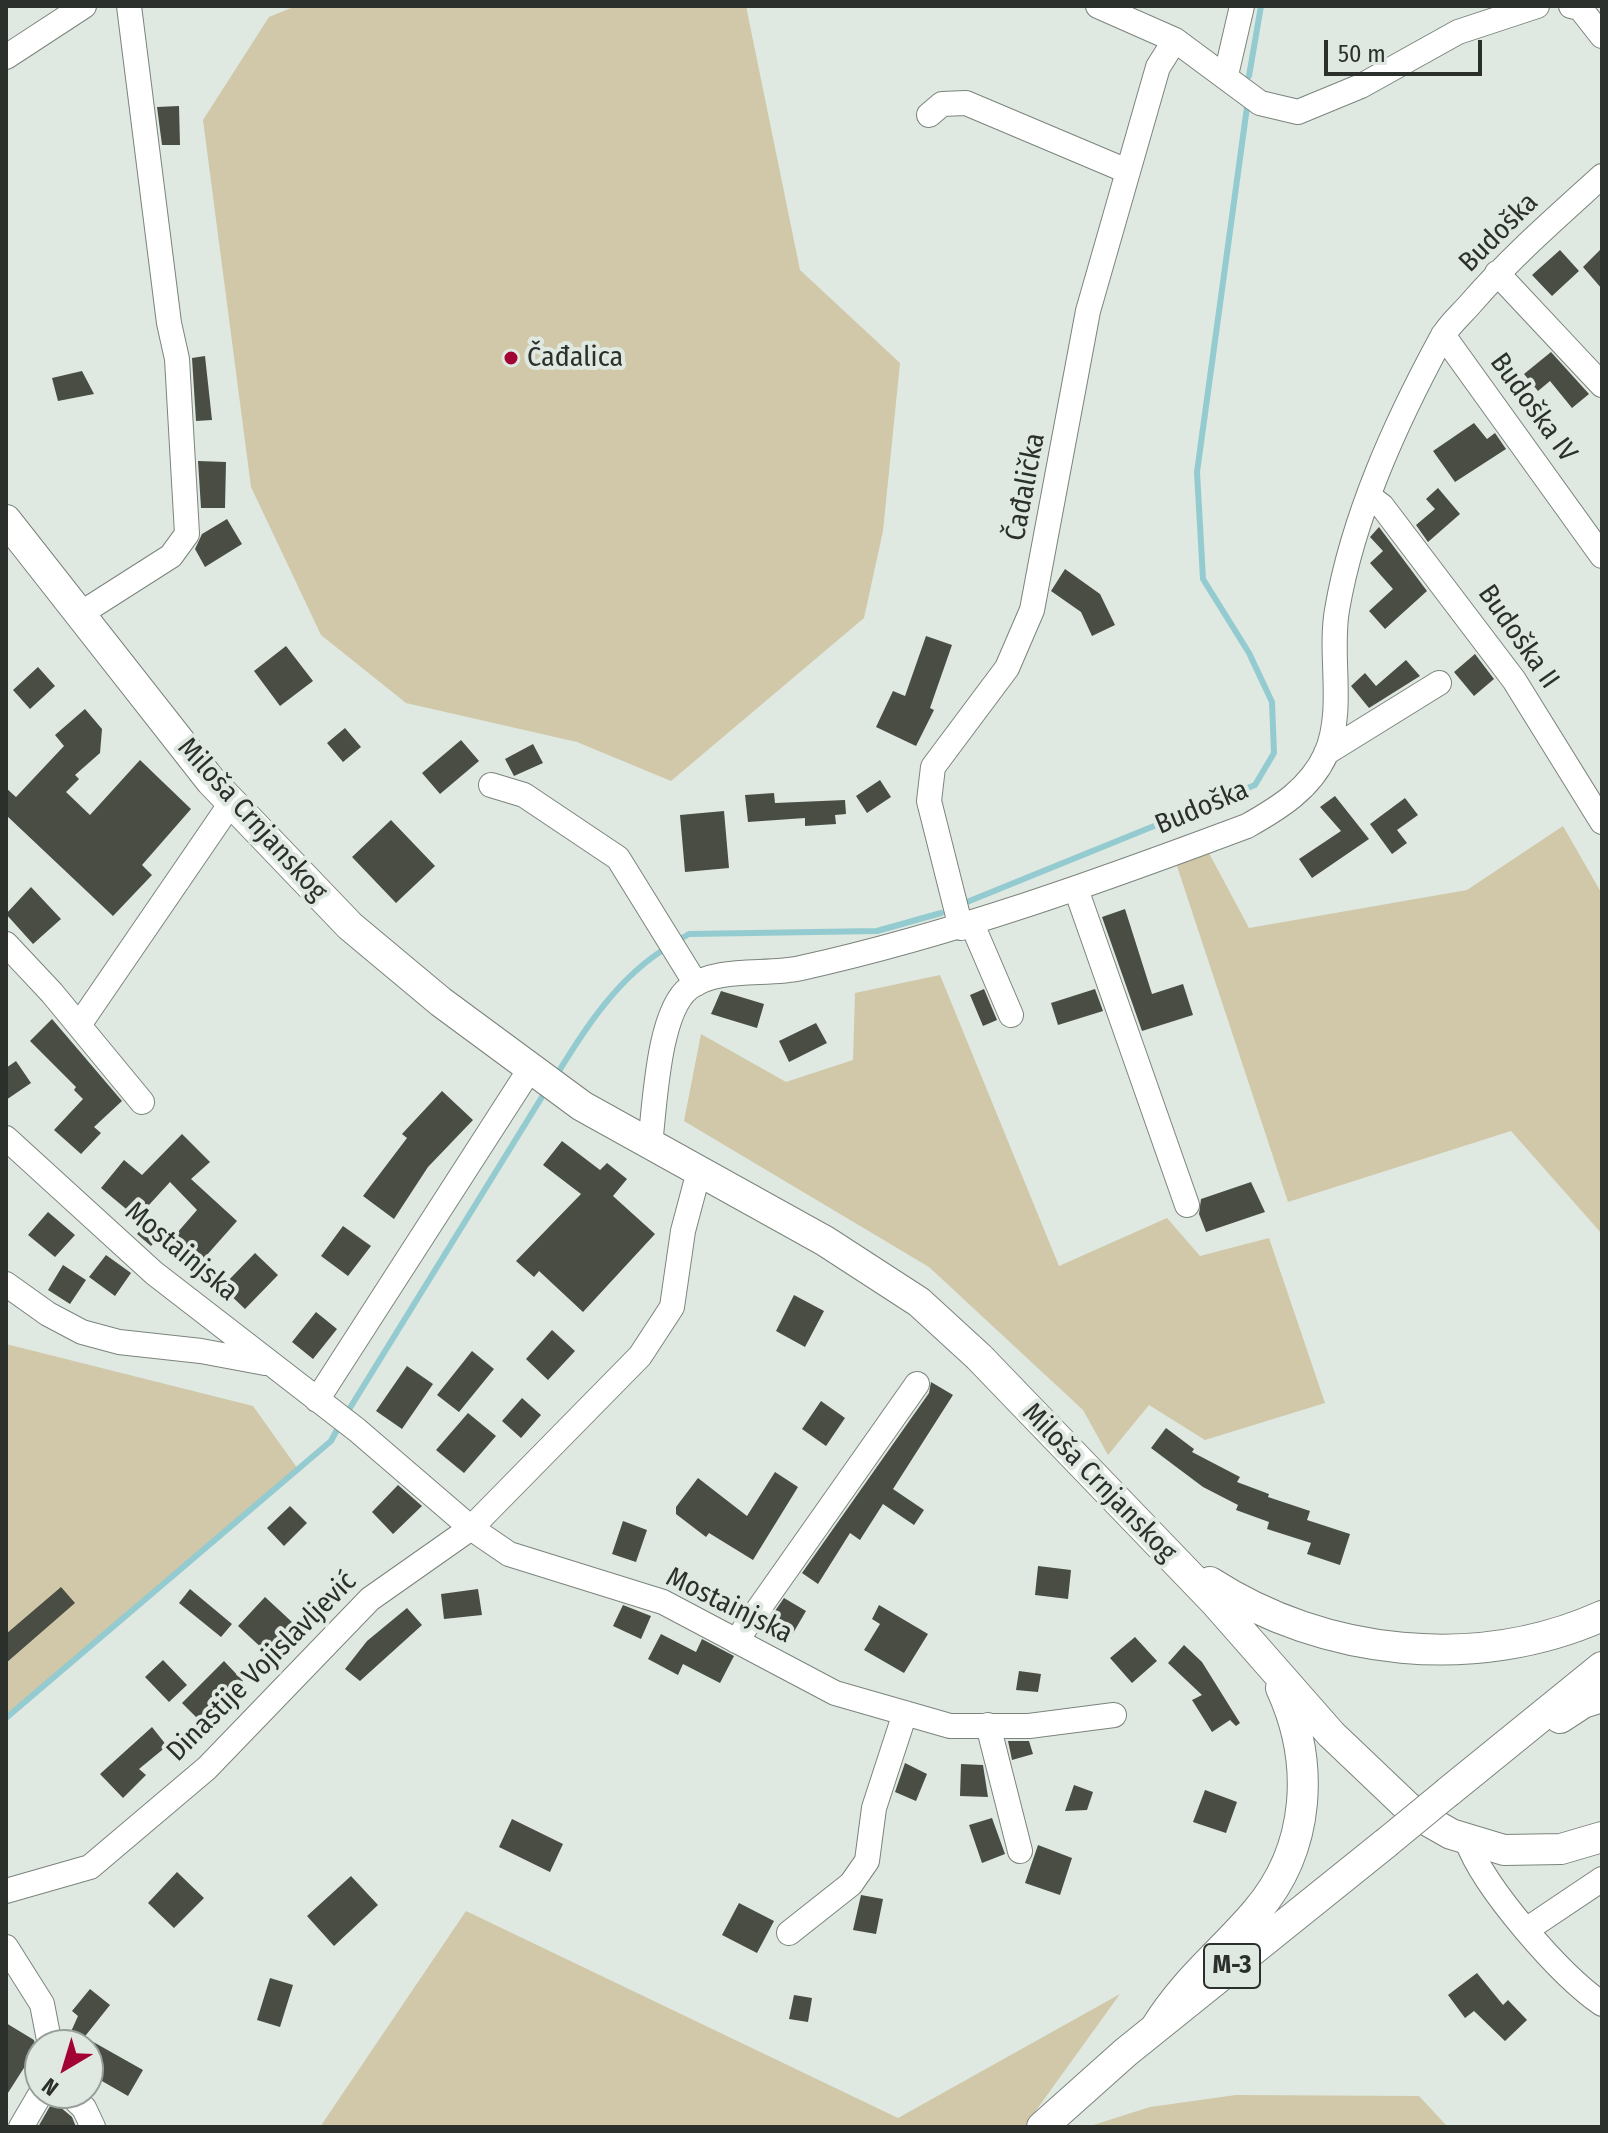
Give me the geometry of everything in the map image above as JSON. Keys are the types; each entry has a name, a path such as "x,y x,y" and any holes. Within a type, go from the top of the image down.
{"main road":[{"name":"Miloša Crnjanskog","path":"6,520 231,803 324,901 384,956 575,1101 856,1259 919,1302 979,1357 1269,1663 1331,1734 1404,1805 1430,1823 1467,1841 1504,1850 1543,1851 1602,1837"},
{"path":"1144,1531 1222,1590 1303,1628 1390,1647 1462,1649 1531,1640 1602,1616"},
{"path":"1156,2027 1192,1976 1269,1896 1286,1864 1297,1833 1304,1791 1300,1742 1293,1716 1269,1663 1269,1649 1276,1637 1303,1628"},
{"name":"M-3","path":"1042,2127 1156,2027 1602,1667"},
{"path":"1454,1786 1492,1765 1577,1707 1602,1697"}],"street":[{"path":"6,57 84,6"},
{"path":"80,614 171,556 187,534 177,359 169,323 129,6"},
{"path":"1098,6 1175,40 1260,103 1298,112 1361,86 1458,32 1537,6"},
{"path":"1226,75 1242,6"},
{"path":"1571,6 1580,8 1602,36"},
{"name":"Čađalička","path":"1011,1015 966,926 929,801 933,767 1007,668 1032,610 1088,311 1158,67 1175,40"},
{"path":"929,115 942,104 966,103 1127,171"},
{"name":"Budoška","path":"691,973 705,978 797,969 966,926 1076,889 1257,820 1308,783 1326,753 1333,727 1337,613 1350,551 1399,425 1443,335 1497,273 1602,176"},
{"path":"1497,273 1602,385"},
{"name":"Budoška IV","path":"1443,335 1602,556"},
{"name":"Budoška II","path":"1370,497 1382,506 1444,584 1514,680 1602,822"},
{"path":"1326,753 1439,683"},
{"path":"491,785 524,795 618,858 691,973 677,999 666,1032 650,1144"},
{"path":"79,1025 231,803"},
{"path":"1076,889 1187,1205"},
{"path":"6,944 79,1025 142,1102"},
{"path":"321,1402 536,1073"},
{"name":"Mostainjska","path":"6,1138 154,1273 357,1430 471,1528 509,1554 663,1602 835,1693 950,1726 1029,1726 1114,1715"},
{"name":"Dinastije Vojislavljević","path":"6,1891 90,1867 207,1768 370,1599 471,1528 640,1356 672,1307 683,1231 699,1171"},
{"path":"6,1284 48,1314 82,1332 119,1342 201,1351 271,1365"},
{"path":"736,1641 917,1384"},
{"path":"789,1933 851,1884 867,1861 874,1808 905,1713"},
{"path":"988,1725 1020,1851"},
{"path":"1467,1841 1475,1863 1526,1930 1602,2004"},
{"path":"1526,1930 1602,1879"},
{"path":"6,1947 42,2004 47,2029"},
{"path":"21,2127 32,2109"}],"shaded area":[{"path":"296,6 746,6 800,270 900,363 883,531 864,618 671,781 577,742 406,703 321,635 251,487 203,120 269,17"},
{"path":"1563,826 1602,894 1602,1234 1511,1131 1288,1202 1173,854 1203,842 1249,928 1467,890"},
{"path":"940,975 1059,1266 1167,1218 1200,1256 1269,1238 1325,1403 1205,1440 1149,1405 1108,1455 1083,1410 929,1267 684,1121 701,1034 786,1082 853,1060 855,993"},
{"path":"6,1344 253,1406 298,1469 6,1718"},
{"path":"466,1911 898,2118 1120,1994 1024,2127 320,2127"},
{"path":"1236,2095 1419,2096 1448,2127 1087,2127 1150,2107"}],"building":[{"path":"179,106 180,145 162,145 157,107"},
{"path":"1602,248 1602,289 1583,267"},
{"path":"1560,250 1579,271 1552,296 1532,275"},
{"path":"1551,352 1589,394 1572,408 1550,381 1538,391 1524,374"},
{"path":"205,356 212,420 196,421 192,358"},
{"path":"82,371 94,394 58,401 52,378"},
{"path":"1474,423 1487,439 1495,433 1506,449 1455,482 1433,451"},
{"path":"198,461 226,462 225,508 201,508"},
{"path":"1438,488 1460,514 1428,542 1416,525 1435,509 1426,499"},
{"path":"227,519 242,544 205,567 195,549 202,534"},
{"path":"1379,527 1427,591 1385,629 1369,611 1393,589 1370,563 1383,551 1370,537"},
{"path":"1065,569 1100,594 1115,625 1092,636 1081,612 1051,591"},
{"path":"926,636 952,645 930,708 934,710 916,746 876,727 893,691 905,696"},
{"path":"286,646 313,681 280,706 254,671"},
{"path":"1475,654 1494,679 1474,696 1454,672"},
{"path":"1406,660 1420,676 1369,708 1351,686 1365,673 1376,686"},
{"path":"38,667 55,686 30,709 13,690"},
{"path":"85,709 102,729 100,753 75,775 79,779 66,792 90,815 140,760 191,809 142,865 152,875 113,916 6,815 6,788 16,797 64,746 55,735"},
{"path":"345,728 361,747 343,762 327,743"},
{"path":"461,740 479,761 440,794 422,773"},
{"path":"533,744 543,763 514,776 505,759"},
{"path":"880,780 891,797 867,813 856,796"},
{"path":"774,793 775,803 845,800 846,814 835,815 836,824 805,826 805,818 748,822 745,795"},
{"path":"1335,796 1369,839 1312,878 1299,859 1341,831 1320,807"},
{"path":"1405,798 1418,815 1397,830 1407,843 1392,854 1370,824"},
{"path":"724,811 729,868 685,872 680,815"},
{"path":"391,820 435,866 396,903 352,857"},
{"path":"31,887 61,919 33,944 6,914"},
{"path":"1125,909 1152,994 1183,984 1193,1015 1142,1031 1102,917"},
{"path":"984,989 997,1020 983,1026 970,995"},
{"path":"1095,989 1103,1011 1058,1025 1051,1003"},
{"path":"721,991 764,1004 757,1028 711,1014"},
{"path":"52,1019 122,1101 94,1127 101,1133 81,1154 54,1130 83,1099 74,1090 76,1087 30,1041"},
{"path":"816,1023 827,1043 789,1062 779,1041"},
{"path":"16,1061 31,1083 6,1100 6,1068"},
{"path":"442,1091 473,1120 428,1167 394,1219 363,1196 407,1138 402,1134"},
{"path":"182,1134 210,1162 191,1179 237,1221 191,1273 163,1249 197,1210 170,1182 137,1218 101,1188 124,1160 142,1175"},
{"path":"562,1141 600,1170 607,1163 627,1179 613,1196 655,1234 583,1312 539,1271 534,1277 516,1261 581,1194 543,1165"},
{"path":"1251,1182 1265,1212 1206,1232 1199,1214 1201,1199"},
{"path":"48,1212 75,1235 55,1257 28,1235"},
{"path":"151,1218 165,1230 151,1246 137,1234"},
{"path":"343,1226 371,1246 348,1276 321,1256"},
{"path":"255,1253 278,1275 245,1309 222,1287"},
{"path":"106,1255 131,1273 115,1296 89,1277"},
{"path":"63,1265 86,1280 70,1304 48,1290"},
{"path":"794,1295 824,1311 805,1347 776,1331"},
{"path":"316,1312 337,1329 313,1359 292,1342"},
{"path":"552,1330 575,1351 548,1380 526,1359"},
{"path":"472,1351 494,1369 459,1412 437,1395"},
{"path":"407,1366 433,1384 402,1429 376,1411"},
{"path":"931,1382 953,1395 893,1489 924,1510 914,1525 883,1504 860,1540 850,1533 818,1584 802,1573 929,1393"},
{"path":"522,1398 541,1415 521,1438 502,1421"},
{"path":"821,1401 845,1418 826,1446 802,1429"},
{"path":"468,1413 496,1436 464,1473 436,1450"},
{"path":"1166,1428 1194,1449 1192,1452 1240,1477 1237,1482 1269,1494 1268,1497 1310,1511 1307,1520 1350,1534 1340,1565 1307,1554 1311,1543 1267,1529 1269,1522 1236,1510 1238,1505 1203,1487 1151,1448"},
{"path":"775,1472 798,1487 753,1560 709,1533 706,1537 676,1514 676,1507 698,1478 747,1516"},
{"path":"398,1485 422,1506 393,1534 372,1512"},
{"path":"290,1506 307,1523 284,1546 267,1528"},
{"path":"623,1521 647,1530 636,1562 612,1554"},
{"path":"1038,1566 1071,1570 1068,1599 1035,1595"},
{"path":"61,1587 75,1603 6,1663 6,1634"},
{"path":"190,1589 232,1624 221,1637 179,1603"},
{"path":"478,1589 482,1615 444,1619 441,1594"},
{"path":"265,1597 292,1622 265,1651 238,1626"},
{"path":"784,1598 806,1611 792,1635 768,1621"},
{"path":"623,1605 651,1616 641,1639 613,1626"},
{"path":"879,1605 928,1634 904,1673 864,1650 880,1624 872,1619"},
{"path":"407,1608 422,1625 360,1681 345,1669 367,1641"},
{"path":"661,1634 696,1652 702,1639 734,1656 720,1683 683,1664 678,1675 648,1659"},
{"path":"1135,1637 1157,1661 1132,1683 1110,1658"},
{"path":"1184,1645 1202,1662 1240,1723 1236,1726 1230,1720 1212,1732 1192,1700 1202,1695 1168,1663"},
{"path":"163,1660 187,1685 169,1702 145,1677"},
{"path":"224,1661 243,1681 201,1722 182,1703"},
{"path":"1019,1671 1041,1674 1038,1692 1016,1690"},
{"path":"152,1727 167,1746 139,1769 146,1775 123,1798 100,1774"},
{"path":"1008,1741 1029,1741 1033,1754 1012,1760"},
{"path":"905,1763 927,1774 916,1801 895,1792"},
{"path":"961,1764 983,1765 988,1797 960,1796"},
{"path":"1074,1785 1093,1792 1087,1810 1065,1811"},
{"path":"1205,1790 1237,1802 1226,1833 1193,1822"},
{"path":"992,1818 1005,1854 982,1863 969,1825"},
{"path":"512,1819 563,1844 550,1872 499,1847"},
{"path":"1038,1845 1072,1858 1060,1895 1025,1883"},
{"path":"177,1872 204,1898 174,1928 148,1903"},
{"path":"351,1876 378,1905 334,1946 307,1916"},
{"path":"861,1895 883,1899 876,1934 853,1930"},
{"path":"739,1903 774,1921 757,1953 722,1935"},
{"path":"1477,1973 1503,2005 1508,2000 1527,2020 1505,2041 1474,2011 1465,2018 1448,1995"},
{"path":"270,1978 293,1985 280,2027 257,2020"},
{"path":"90,1989 110,2005 91,2029 72,2029 78,2016 72,2011"},
{"path":"794,1995 812,1998 808,2022 789,2019"},
{"path":"6,2023 24,2034 24,2068 6,2096"},
{"path":"104,2048 143,2070 128,2096 104,2082"},
{"path":"48,2109 62,2109 72,2117 76,2127 38,2127"}],"waterway":[{"path":"1249,76 1261,6"},
{"path":"962,904 1255,785 1274,753 1272,702 1249,653 1203,579 1197,472 1247,107"},
{"path":"677,941 689,934 877,931 941,913"},
{"path":"556,1076 604,1004 634,973 668,947"},
{"path":"345,1416 545,1092"},
{"path":"6,1718 331,1441 339,1426"}],"place":[{"name":"Čađalica","path":"511,358"}]}
